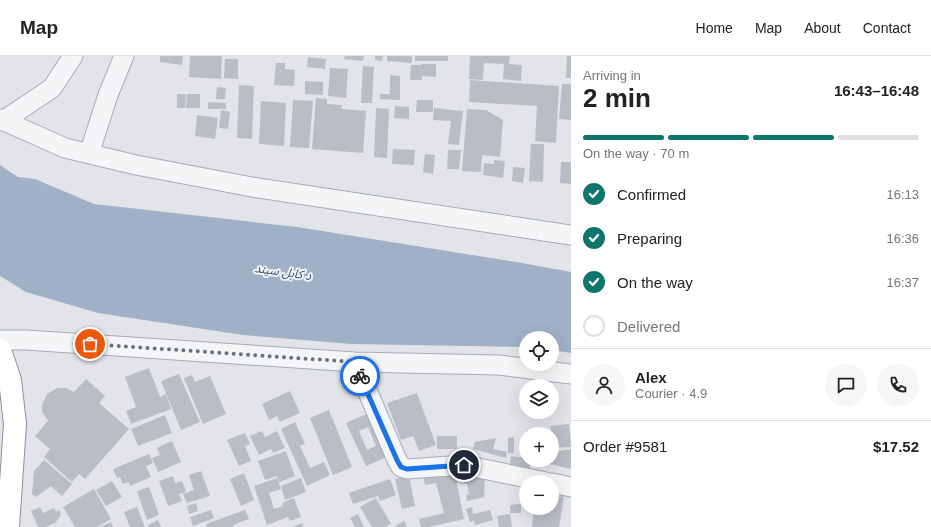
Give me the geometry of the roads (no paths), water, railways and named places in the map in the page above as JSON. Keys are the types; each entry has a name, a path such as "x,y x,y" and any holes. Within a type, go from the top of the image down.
{"highway":[{"path":"0,350 10,380 15,424 8,527"}],"street":[{"path":"1,120 52,88 73,56"},
{"path":"89,154 108,95 124,56"},
{"path":"1,120 65,148 136,165 252,187 571,235"},
{"path":"0,340 26,340 355,362 499,365 571,374"},
{"path":"355,362 390,446 401,467 407,469 464,465 519,476"},
{"path":"559,484 571,487"}],"water":[{"name":"د کابل سيند","path":"0,165 18,177 35,179 94,204 297,227 571,272 571,353 559,351 559,331 519,331 519,347 352,344 243,335 98,313 26,292 0,276"}]}
